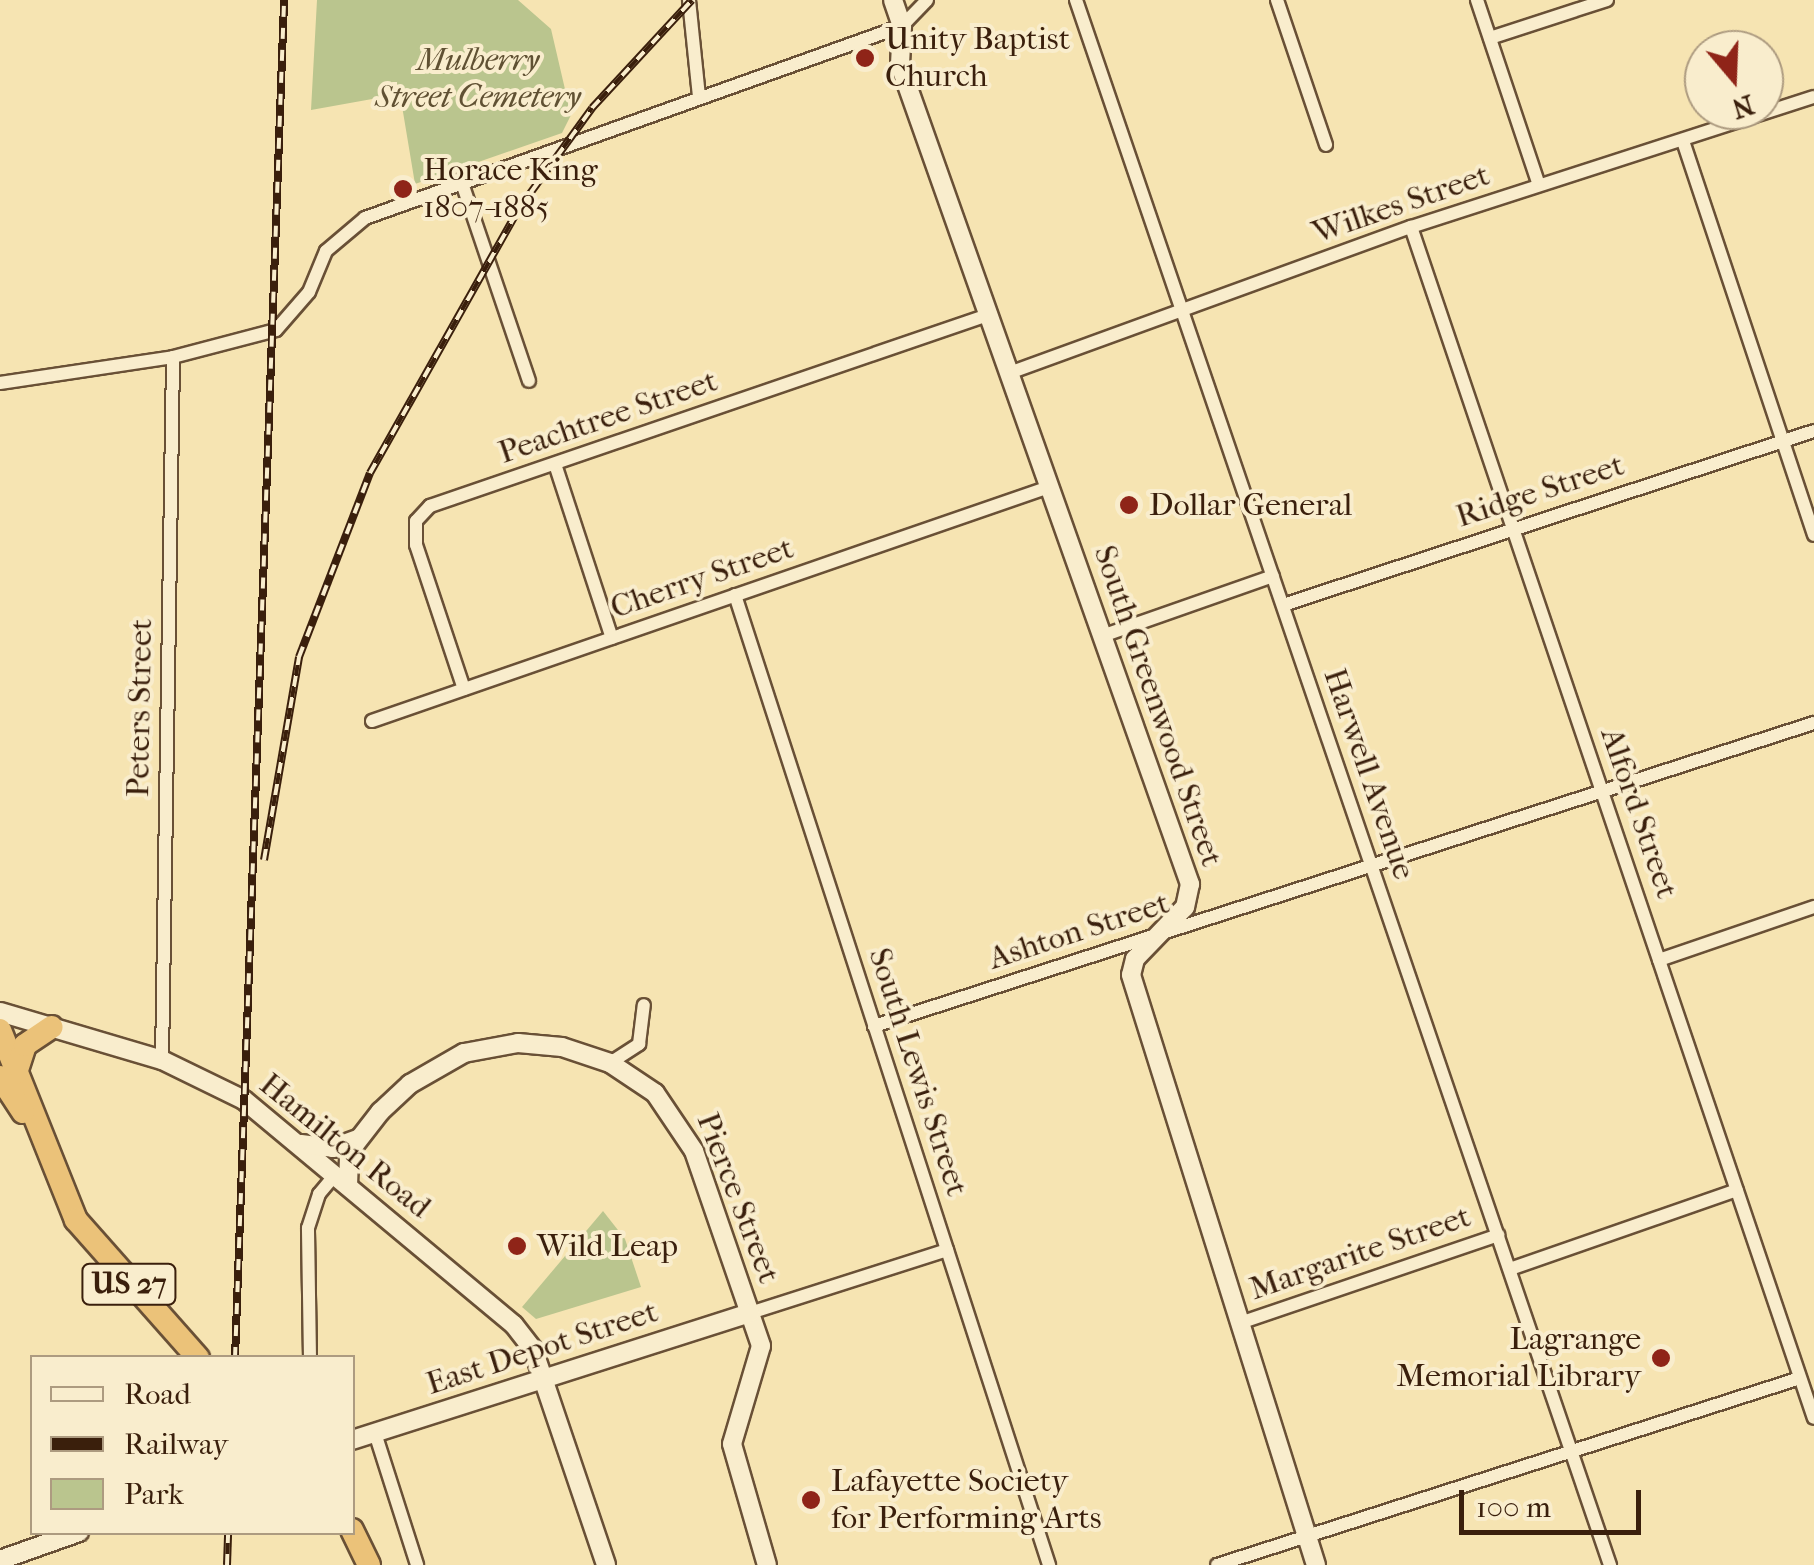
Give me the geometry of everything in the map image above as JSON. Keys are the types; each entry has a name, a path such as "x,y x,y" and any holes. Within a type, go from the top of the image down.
{"highway":[{"path":"8,1075 26,1045 52,1026"},
{"path":"0,1030 8,1075"},
{"name":"US 27","path":"8,1075 41,1134 76,1220 192,1351"},
{"path":"354,1535 369,1565"}],"street":[{"path":"689,0 699,98"},
{"name":"South Greenwood Street","path":"894,0 902,26 900,65 1190,884 1184,907 1135,959 1131,975 1316,1565"},
{"path":"0,383 173,357 276,330 294,315 326,250 350,226 461,180 902,26 927,0"},
{"name":"Harwell Avenue","path":"1076,0 1610,1565"},
{"path":"1277,0 1326,144"},
{"path":"1478,0 1540,186"},
{"path":"1490,38 1607,0"},
{"name":"Wilkes Street","path":"1009,373 1411,227 1814,97"},
{"path":"1683,140 1814,535"},
{"path":"461,180 529,381"},
{"name":"Alford Street","path":"1411,227 1516,527 1814,1418"},
{"name":"Peachtree Street","path":"464,689 416,545 416,521 430,506 988,315"},
{"name":"Peters Street","path":"162,1060 173,357"},
{"name":"Ridge Street","path":"1283,605 1814,431"},
{"path":"555,464 612,638"},
{"name":"Cherry Street","path":"372,721 1049,487"},
{"path":"1102,636 1273,576"},
{"name":"South Lewis Street","path":"735,596 1049,1565"},
{"name":"Ashton Street","path":"874,1026 1814,723"},
{"path":"1660,960 1814,907"},
{"path":"610,1063 639,1044 644,1005"},
{"name":"Hamilton Road","path":"0,1012 162,1060 244,1100 526,1336 606,1565"},
{"name":"Pierce Street","path":"358,1139 410,1084 464,1054 544,1044 610,1063 655,1093 677,1119 750,1314 762,1360 738,1409 732,1444 768,1565"},
{"path":"296,1142 334,1148 358,1139"},
{"path":"310,1355 308,1228 319,1194 342,1180 347,1158 358,1139"},
{"path":"1510,1270 1737,1190"},
{"name":"Margarite Street","path":"1240,1322 1498,1235"},
{"path":"750,1314 947,1250"},
{"name":"East Depot Street","path":"355,1439 750,1314"},
{"path":"1217,1565 1800,1378"},
{"path":"375,1433 417,1565"},
{"path":"0,1560 70,1535"}],"green space":[{"name":"Mulberry Street Cemetery","path":"317,0 518,0 551,29 571,115 562,133 415,184 400,94 311,110"},
{"path":"603,1211 625,1239 641,1287 536,1319 522,1307"}],"railway":[{"path":"235,1355 284,0"},
{"path":"264,860 299,657 370,473 518,210 592,108 692,0"},
{"path":"227,1565 228,1535"}],"place":[{"name":"Unity Baptist Church","path":"865,58"},
{"name":"Horace King 1807-1885","path":"403,189"},
{"name":"Dollar General","path":"1129,505"},
{"name":"Wild Leap","path":"517,1246"},
{"name":"Lagrange Memorial Library","path":"1661,1358"},
{"name":"Lafayette Society for Performing Arts","path":"811,1500"}]}
